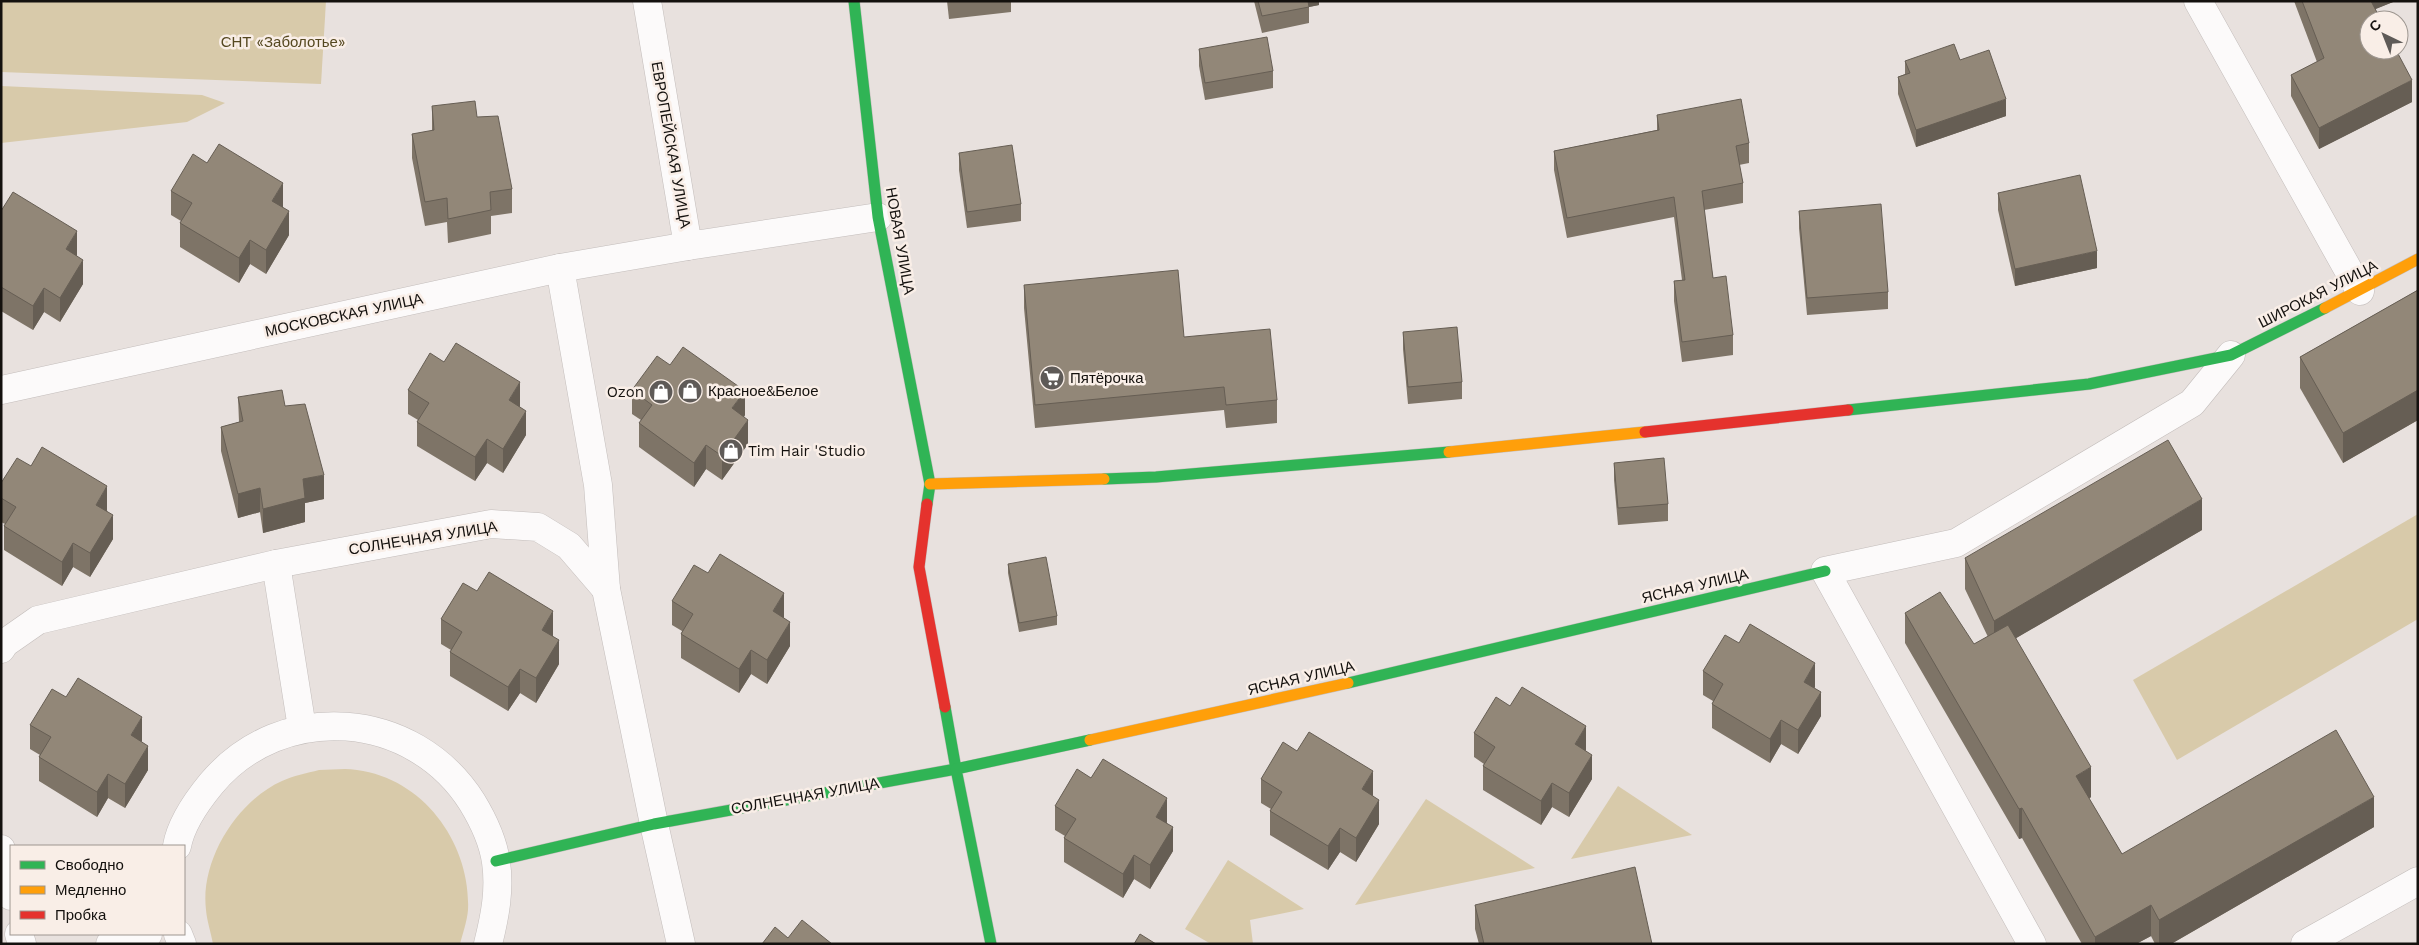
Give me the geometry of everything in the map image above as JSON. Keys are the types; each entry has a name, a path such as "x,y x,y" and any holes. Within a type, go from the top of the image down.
{"street":[{"name":"ЕВРОПЕЙСКАЯ УЛИЦА","path":"646,1 688,246 878,217"},
{"name":"НОВАЯ УЛИЦА","path":"854,1 878,217 930,484 919,567 956,769"},
{"path":"2198,1 2360,291"},
{"name":"МОСКОВСКАЯ УЛИЦА","path":"1,390 560,268 688,246"},
{"name":"ШИРОКАЯ УЛИЦА","path":"930,484 1156,476 1500,448 2089,384 2230,355 2360,291 2418,258"},
{"name":"СОЛНЕЧНАЯ УЛИЦА","path":"560,268 598,485 606,589 654,824 681,944"},
{"path":"2032,944 1825,571 1956,543 2192,403 2230,355"},
{"name":"СОЛНЕЧНАЯ УЛИЦА","path":"1,649 5,643 38,620 276,564 491,524 538,527 568,546 606,589"},
{"path":"276,564 302,728"},
{"name":"ЯСНАЯ УЛИЦА","path":"956,769 1310,692 1825,571"},
{"path":"177,845 197,801 225,767 261,743 302,728 346,726 388,734 427,754 460,783 483,820 496,861 498,903 488,944"},
{"path":"956,769 992,944"},
{"name":"СОЛНЕЧНАЯ УЛИЦА","path":"496,861 654,824 956,769"},
{"path":"1,849 10,891"},
{"path":"2305,944 2418,881"},
{"path":"110,944 144,935"}],"green space":[{"name":"СНТ «Заболотье»","path":"1,1 326,1 321,84 1,72"},
{"path":"1,86 202,95 225,103 187,122 1,143"},
{"path":"2418,514 2418,619 2177,760 2133,680"},
{"path":"352,769 381,776 403,787 423,801 439,819 452,840 461,862 467,886 468,910 460,944 213,944 207,914 206,891 209,872 225,834 250,803 266,790 286,779 319,770"},
{"path":"1618,786 1692,835 1571,859"},
{"path":"1426,799 1535,868 1355,905"},
{"path":"1228,860 1304,909 1250,920 1253,944 1211,944 1185,929"}],"building":[{"path":"1258,1 1308,1 1309,7 1262,16"},
{"path":"2302,1 2371,1 2376,10 2359,10 2359,60 2401,60 2412,80 2319,128 2291,75 2324,58"},
{"path":"1267,37 1273,71 1205,83 1199,49"},
{"path":"1954,44 1960,60 1989,50 2006,99 1916,130 1898,77 1910,73 1905,61"},
{"path":"1741,99 1749,143 1736,146 1743,183 1702,191 1713,278 1726,276 1733,335 1682,342 1674,281 1685,280 1674,197 1567,218 1554,151 1659,130 1657,115"},
{"path":"475,101 477,117 498,116 512,189 490,192 491,210 448,219 447,198 425,202 412,134 434,130 432,106"},
{"path":"219,144 283,183 272,201 289,211 266,250 250,240 239,258 180,223 192,203 171,191 193,154 207,163"},
{"path":"1012,145 1021,204 967,212 959,153"},
{"path":"2080,175 2097,251 2015,269 1998,193"},
{"path":"13,192 77,231 66,249 83,260 60,298 44,288 33,306 1,287 1,211"},
{"path":"1881,204 1888,292 1807,298 1799,211"},
{"path":"1178,270 1184,337 1270,329 1277,400 1226,405 1224,387 1035,405 1024,285"},
{"path":"2418,290 2418,390 2343,433 2300,357"},
{"path":"1457,327 1462,382 1408,387 1403,332"},
{"path":"456,343 520,382 509,400 526,411 503,449 487,439 475,457 417,422 429,403 408,390 430,353 444,362"},
{"path":"683,347 745,391 732,408 748,420 722,456 706,445 694,463 639,423 652,405 632,390 657,356 670,365"},
{"path":"282,390 285,406 305,404 324,475 303,479 305,498 263,509 260,488 238,494 221,427 243,421 238,397"},
{"path":"2168,440 2202,499 1994,621 1965,558"},
{"path":"42,447 107,486 96,505 113,515 90,553 73,543 62,562 4,526 16,507 1,498 1,483 17,458 31,466"},
{"path":"1664,458 1668,504 1618,508 1614,463"},
{"path":"720,554 784,593 773,611 790,622 767,660 751,650 739,669 681,634 693,614 672,601 694,565 708,573"},
{"path":"1046,557 1057,616 1019,623 1008,564"},
{"path":"489,572 553,611 542,630 559,640 536,678 520,669 508,687 450,652 462,632 441,619 463,583 477,591"},
{"path":"1940,592 1974,644 2008,625 2091,767 2076,776 2122,854 2336,730 2374,797 2159,920 2151,905 2095,937 2022,808 2019,809 1905,613"},
{"path":"1750,624 1815,663 1804,682 1821,692 1798,730 1781,720 1770,739 1712,704 1723,684 1703,671 1725,635 1739,643"},
{"path":"78,678 142,717 131,735 148,746 125,784 108,774 97,792 39,757 51,737 30,725 52,689 66,697"},
{"path":"1522,687 1586,726 1575,744 1592,755 1569,793 1552,783 1541,801 1483,766 1495,747 1474,733 1496,697 1510,706"},
{"path":"1309,732 1373,771 1362,789 1379,800 1356,838 1340,828 1328,846 1270,811 1282,792 1261,779 1283,742 1297,751"},
{"path":"1103,759 1167,798 1156,817 1173,827 1150,865 1134,855 1123,874 1064,838 1076,819 1055,806 1077,769 1091,778"},
{"path":"1635,867 1652,944 1484,944 1475,905"},
{"path":"802,920 832,944 762,944 775,927 788,938"},
{"path":"1140,934 1156,944 1134,944"}],"traffic: fast":[{"path":"854,1 878,217 930,484 927,504"},
{"path":"1848,410 2089,384 2231,355 2325,308"},
{"path":"1104,479 1156,477 1449,452"},
{"path":"1348,683 1825,571"},
{"path":"496,861 654,824 956,769 945,707"},
{"path":"991,944 956,769 1090,740"}],"traffic: slow":[{"path":"2325,308 2418,259"},
{"path":"1449,452 1645,432"},
{"path":"930,484 1104,479"},
{"path":"1090,740 1348,683"}],"traffic: jam":[{"path":"1645,432 1848,410"},
{"path":"927,504 919,567 945,707"}],"place":[{"name":"Пятёрочка","path":"1052,378"},
{"name":"Красное&Белое","path":"690,391"},
{"name":"Ozon","path":"661,392"},
{"name":"Tim Hair 'Studio","path":"731,451"}]}
